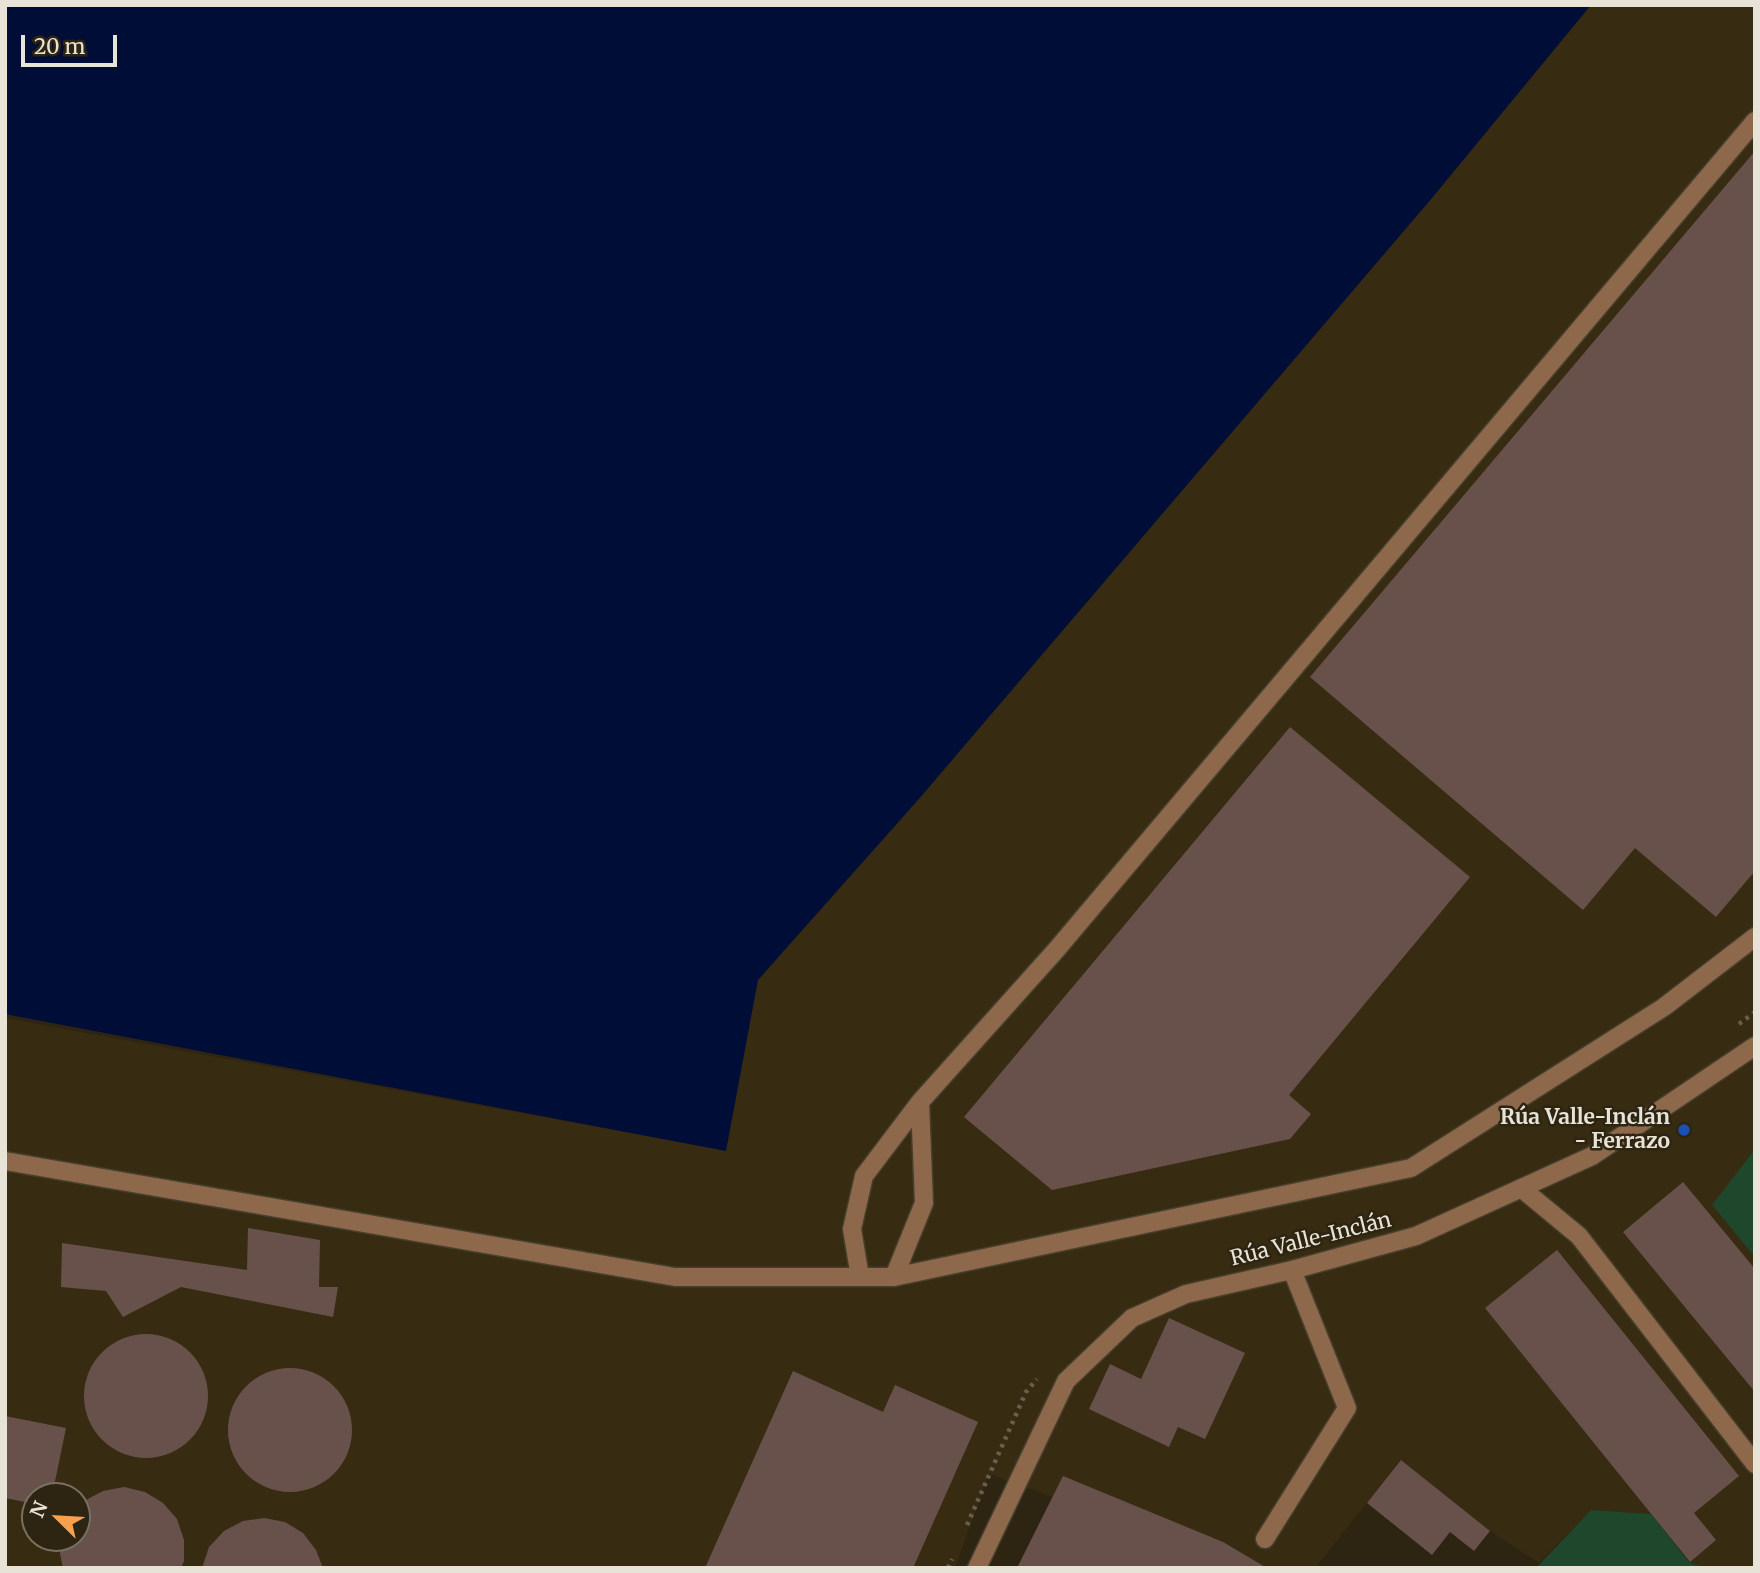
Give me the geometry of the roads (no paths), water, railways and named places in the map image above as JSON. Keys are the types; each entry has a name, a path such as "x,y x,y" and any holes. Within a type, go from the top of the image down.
{"street":[{"path":"860,1277 852,1229 864,1176 920,1102 1075,928 1755,121"},
{"path":"5,1161 675,1278 894,1277 1411,1168 1664,1007 1755,937"},
{"name":"Rúa Valle-Inclán","path":"977,1568 1066,1381 1132,1318 1186,1294 1292,1270 1416,1236 1592,1156 1755,1046"},
{"path":"894,1277 924,1203 920,1102"},
{"path":"1521,1188 1579,1236 1755,1464"},
{"path":"1265,1539 1347,1408 1292,1270"}],"water":[{"path":"5,5 1591,5 1432,198 918,800 758,980 726,1151 5,1014"}],"place":[{"name":"Rúa Valle-Inclán - Ferrazo","path":"1684,1130"}]}
